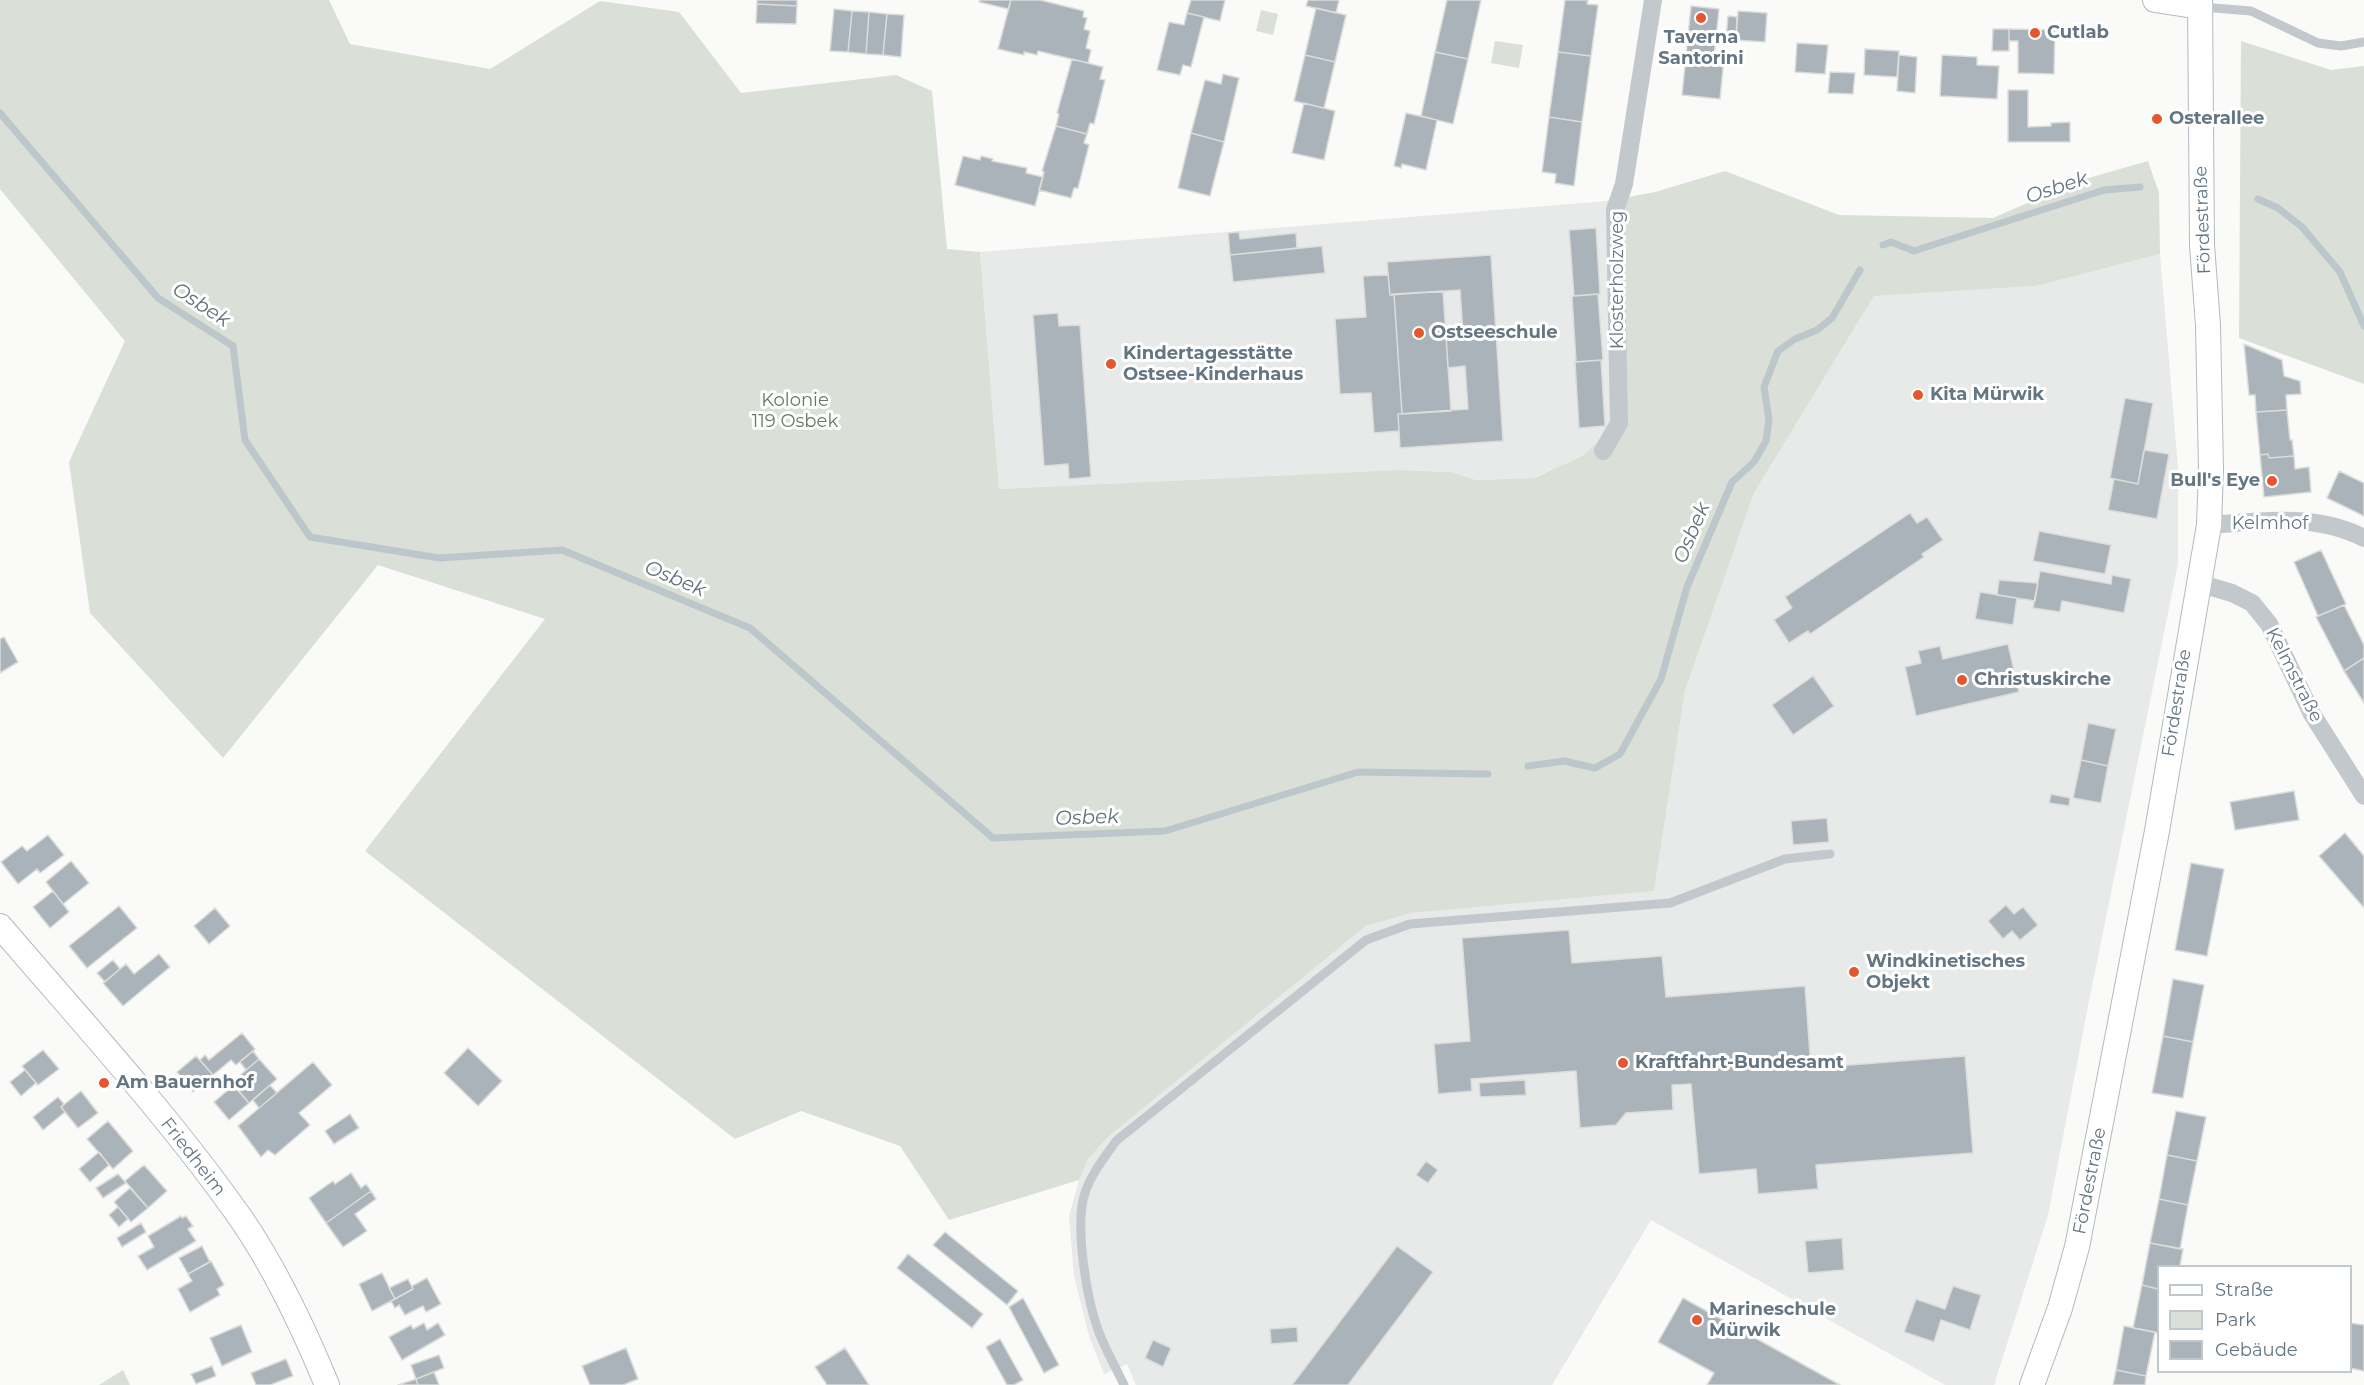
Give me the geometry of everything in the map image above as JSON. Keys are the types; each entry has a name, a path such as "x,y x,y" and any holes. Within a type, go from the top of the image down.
{"main road":[{"path":"2155,0 2200,4"},
{"name":"Fördestraße","path":"2032,1385 2060,1308 2077,1247 2157,831 2209,525 2211,470 2208,325 2202,245 2200,4"},
{"name":"Friedheim","path":"0,926 192,1152 243,1222 310,1343 327,1385"}],"street":[{"name":"Klosterholzweg","path":"1602,451 1619,423 1615,210 1624,183 1653,0"},
{"name":"Kelmhof","path":"2209,525 2300,520 2349,530 2364,538"},
{"name":"Kelmstraße","path":"2198,583 2232,593 2252,603 2269,624 2312,714 2364,796"}],"lane":[{"path":"2200,4 2251,11 2318,43 2341,46 2364,42"},
{"path":"1124,1385 1099,1333 1085,1275 1081,1218 1085,1192 1100,1163 1116,1141 1366,940 1410,924 1670,903 1785,859 1830,854"}],"shaded area":[{"name":"Ostseeschule","path":"1607,201 1610,433 1582,456 1533,478 1476,480 1451,472 1396,470 999,489 980,252"},
{"path":"2160,254 2178,467 2178,564 2048,1215 1994,1385 1945,1385 1651,1220 1552,1385 1136,1385 1127,1364 1104,1374 1089,1336 1074,1276 1069,1216 1079,1180 1088,1159 1109,1136 1366,926 1412,913 1654,891 1685,691 1754,493 1874,296 2036,286"}],"green space":[{"name":"Kolonie 119 Osbek","path":"0,0 329,0 350,44 490,69 600,1 679,12 741,93 896,75 932,91 947,249 980,252 999,489 1396,470 1451,472 1476,480 1534,478 1582,456 1610,432 1607,201 1655,192 1725,171 1839,215 1993,218 2078,181 2148,161 2159,193 2160,254 2036,286 1874,296 1754,493 1685,691 1654,891 1412,913 1366,926 1109,1136 1088,1159 1079,1180 949,1220 900,1146 801,1111 735,1139 365,851 545,619 378,565 223,758 90,613 69,462 125,341 0,189"},
{"path":"1261,10 1278,14 1273,35 1256,31"},
{"path":"1495,41 1523,45 1519,68 1491,63"},
{"path":"2241,41 2331,70 2364,66 2364,384 2239,338"},
{"path":"123,1370 130,1385 99,1385"}],"building":[{"path":"757,0 797,0 797,6 757,4"},
{"path":"980,0 1011,0 1008,9 979,2"},
{"path":"1011,0 1040,0 1084,11 1083,17 1087,18 1084,29 1090,31 1086,48 1091,50 1088,63 1038,51 1037,55 1024,52 1024,55 998,49"},
{"path":"1191,0 1225,0 1220,21 1187,13"},
{"path":"1308,0 1339,0 1336,13 1306,6"},
{"path":"1447,0 1481,0 1468,59 1435,52"},
{"path":"1565,0 1588,0 1587,4 1598,5 1591,56 1558,52"},
{"path":"757,4 797,6 796,24 756,23"},
{"path":"1691,6 1719,9 1714,57 1724,58 1720,99 1682,95"},
{"path":"1316,8 1346,15 1335,62 1305,55"},
{"path":"834,9 852,11 848,52 830,51"},
{"path":"852,11 869,12 866,54 848,52"},
{"path":"1738,11 1767,13 1765,42 1736,40"},
{"path":"869,12 887,14 883,55 866,54"},
{"path":"1187,13 1204,17 1191,67 1183,65 1180,75 1157,70 1169,22 1184,25"},
{"path":"887,14 904,15 901,57 883,55"},
{"path":"1728,16 1737,17 1736,40 1726,39"},
{"path":"1993,29 2009,29 2009,51 1992,51"},
{"path":"2009,29 2055,30 2054,74 2018,73 2018,41 2009,41"},
{"path":"1797,43 1828,45 1825,74 1795,72"},
{"path":"1865,49 1899,51 1897,77 1864,75"},
{"path":"1435,52 1468,59 1453,124 1421,116"},
{"path":"1558,52 1591,56 1582,122 1549,117"},
{"path":"1305,55 1335,62 1324,108 1294,101"},
{"path":"1899,55 1917,57 1915,93 1897,91"},
{"path":"1942,55 1977,57 1977,65 1999,66 1997,99 1940,96"},
{"path":"1072,59 1103,67 1100,79 1105,80 1094,124 1090,123 1087,134 1056,126 1059,114 1057,113"},
{"path":"1830,72 1855,73 1853,94 1828,93"},
{"path":"1223,74 1239,78 1224,142 1191,133 1205,80 1221,84"},
{"path":"2008,90 2028,90 2028,127 2070,122 2070,142 2008,142"},
{"path":"1304,103 1335,111 1324,160 1292,153"},
{"path":"1406,113 1437,120 1426,170 1402,164 1401,168 1394,166"},
{"path":"1549,117 1582,122 1574,186 1555,183 1556,174 1542,172"},
{"path":"1056,126 1087,134 1084,143 1089,145 1078,188 1074,188 1071,198 1039,190 1044,172 1042,171"},
{"path":"1191,133 1224,142 1210,196 1178,188"},
{"path":"963,156 980,160 981,156 993,159 992,161 1027,168 1026,173 1043,177 1035,206 955,185"},
{"path":"1596,228 1600,294 1574,296 1569,230"},
{"path":"1239,232 1240,239 1296,233 1297,248 1230,255 1228,233"},
{"path":"1322,246 1325,273 1233,282 1230,255"},
{"path":"1491,255 1503,441 1400,448 1398,414 1468,409 1465,366 1448,368 1446,334 1463,333 1460,290 1390,295 1387,262"},
{"path":"1388,275 1390,295 1394,294 1402,414 1398,414 1399,431 1374,433 1371,393 1340,394 1335,319 1366,317 1363,276"},
{"path":"1443,291 1451,411 1402,414 1394,294"},
{"path":"1598,294 1603,360 1576,362 1572,296"},
{"path":"1058,313 1059,326 1080,325 1091,477 1069,479 1068,464 1044,466 1033,315"},
{"path":"2244,344 2282,360 2284,376 2300,381 2301,394 2286,395 2287,410 2256,412 2255,395 2249,395"},
{"path":"1601,360 1605,426 1579,428 1575,362"},
{"path":"2125,398 2153,403 2138,484 2110,478"},
{"path":"2287,410 2294,456 2269,458 2268,454 2260,455 2256,412"},
{"path":"2144,450 2169,454 2157,519 2108,510 2114,479 2138,484"},
{"path":"2268,454 2269,458 2294,456 2295,469 2309,467 2311,492 2264,497 2260,455"},
{"path":"2339,471 2364,483 2364,516 2327,498"},
{"path":"1910,513 1917,523 1927,517 1943,540 1922,554 1924,557 1810,634 1808,631 1789,643 1774,620 1792,608 1785,597"},
{"path":"2039,531 2111,545 2105,574 2033,561"},
{"path":"2321,550 2346,604 2318,616 2294,562"},
{"path":"2040,571 2111,584 2112,575 2131,579 2124,613 2062,601 2060,612 2033,608"},
{"path":"1999,580 2038,583 2035,601 1997,595"},
{"path":"1980,592 2017,598 2013,625 1975,619"},
{"path":"2344,605 2364,645 2364,658 2344,671 2316,617"},
{"path":"4,637 18,662 0,673 0,639"},
{"name":"Christuskirche","path":"2008,644 2019,692 1916,716 1905,667 1921,663 1918,651 1940,646 1943,659"},
{"path":"2364,658 2364,703 2344,671"},
{"path":"1813,676 1834,706 1793,735 1772,705"},
{"path":"2088,723 2116,729 2108,766 2081,760"},
{"path":"2081,760 2108,766 2101,803 2073,798"},
{"path":"2294,791 2299,820 2235,830 2230,802"},
{"path":"2051,794 2070,798 2069,806 2049,803"},
{"path":"1827,818 1829,842 1793,845 1791,821"},
{"path":"2345,833 2364,856 2364,908 2319,856"},
{"path":"48,835 64,855 40,873 37,869 18,884 1,862 22,846 27,851"},
{"path":"71,861 89,883 63,904 46,882"},
{"path":"2191,863 2224,869 2207,956 2175,950"},
{"path":"53,891 69,912 50,928 33,907"},
{"path":"2006,905 2014,914 2023,907 2038,925 2020,940 2012,931 2003,939 1988,921"},
{"path":"119,906 137,928 87,968 69,946"},
{"path":"215,908 230,926 209,944 194,926"},
{"name":"Kraftfahrt-Bundesamt","path":"1569,930 1572,963 1662,956 1666,997 1805,986 1811,1068 1965,1056 1973,1153 1816,1165 1818,1189 1758,1194 1756,1169 1699,1174 1691,1084 1672,1085 1673,1110 1626,1113 1616,1125 1580,1128 1576,1071 1471,1079 1472,1091 1438,1094 1434,1044 1470,1041 1462,938"},
{"path":"159,954 170,967 123,1006 103,983 126,964 134,974"},
{"path":"113,960 120,969 105,982 97,973"},
{"path":"2173,979 2204,985 2193,1042 2163,1036"},
{"path":"242,1033 255,1049 236,1065 231,1060 213,1075 200,1060 205,1055 209,1060"},
{"path":"2163,1036 2193,1042 2183,1098 2152,1093"},
{"path":"468,1048 502,1081 478,1106 444,1073"},
{"path":"43,1050 59,1069 38,1085 22,1066"},
{"path":"253,1051 259,1059 246,1070 240,1062"},
{"path":"196,1056 213,1075 193,1092 177,1072"},
{"path":"259,1059 277,1079 249,1103 231,1083"},
{"path":"313,1062 332,1085 299,1113 310,1125 275,1155 268,1150 261,1157 238,1126"},
{"path":"25,1070 36,1083 21,1096 10,1082"},
{"path":"1525,1080 1526,1095 1480,1097 1479,1083"},
{"path":"234,1085 249,1103 229,1120 214,1102"},
{"path":"270,1085 277,1093 259,1108 253,1100"},
{"path":"81,1091 98,1113 78,1128 61,1107"},
{"path":"58,1097 64,1104 61,1107 65,1112 43,1130 33,1117"},
{"path":"2176,1111 2206,1117 2197,1161 2167,1155"},
{"path":"350,1114 359,1128 334,1144 325,1131"},
{"path":"108,1121 133,1151 113,1169 87,1139"},
{"path":"99,1152 109,1165 90,1182 79,1169"},
{"path":"2167,1155 2197,1161 2188,1205 2159,1199"},
{"path":"1426,1161 1438,1170 1428,1183 1416,1175"},
{"path":"144,1165 167,1191 148,1208 125,1181"},
{"path":"351,1173 361,1188 366,1184 371,1191 326,1223 309,1198 333,1181 335,1184"},
{"path":"118,1174 126,1183 103,1198 96,1188"},
{"path":"130,1188 148,1208 131,1222 114,1202"},
{"path":"371,1191 376,1199 355,1214 367,1231 343,1247 326,1223"},
{"path":"2159,1199 2188,1205 2180,1249 2150,1243"},
{"path":"118,1207 128,1219 119,1227 109,1215"},
{"path":"181,1216 182,1218 186,1216 193,1226 188,1229 196,1241 147,1270 138,1256 154,1247 148,1236"},
{"path":"141,1223 146,1232 122,1247 117,1238"},
{"path":"945,1232 1018,1291 1007,1305 933,1245"},
{"path":"1842,1238 1844,1270 1808,1273 1805,1241"},
{"path":"2150,1243 2183,1249 2180,1265 2157,1265 2157,1289 2142,1285"},
{"path":"202,1246 210,1262 188,1274 179,1258"},
{"path":"1397,1246 1433,1272 1348,1385 1292,1385"},
{"path":"908,1254 983,1314 972,1328 897,1268"},
{"path":"211,1261 224,1285 217,1289 220,1295 190,1312 178,1289 192,1281 188,1274"},
{"path":"382,1273 395,1299 372,1311 359,1284"},
{"path":"427,1278 441,1304 426,1312 423,1306 405,1315 399,1305 395,1308 391,1301"},
{"path":"408,1279 413,1289 395,1299 389,1288"},
{"path":"2142,1285 2157,1289 2157,1333 2133,1328"},
{"path":"1953,1286 1981,1295 1970,1330 1941,1320 1934,1342 1904,1332 1916,1299 1945,1309"},
{"path":"1023,1298 1059,1365 1044,1373 1009,1307"},
{"name":"Marineschule Mürwik","path":"1683,1298 1840,1385 1707,1385 1714,1373 1658,1342"},
{"path":"424,1323 427,1330 438,1323 445,1335 402,1360 389,1337 411,1325 413,1329"},
{"path":"2352,1323 2364,1325 2364,1371 2352,1368"},
{"path":"241,1325 252,1352 222,1366 210,1338"},
{"path":"2124,1326 2155,1332 2146,1376 2116,1370"},
{"path":"1297,1327 1298,1342 1271,1344 1270,1329"},
{"path":"1000,1339 1023,1380 1014,1385 1007,1385 986,1347"},
{"path":"1153,1340 1171,1348 1163,1367 1145,1358"},
{"path":"626,1348 638,1379 623,1385 590,1385 582,1366"},
{"path":"845,1348 869,1385 827,1385 815,1367"},
{"path":"439,1355 444,1368 416,1379 411,1365"},
{"path":"286,1359 293,1376 270,1385 256,1385 251,1373"},
{"path":"212,1366 216,1376 196,1384 191,1374"},
{"path":"2116,1370 2146,1376 2145,1385 2113,1385"},
{"path":"434,1372 439,1385 418,1385 416,1379"},
{"path":"416,1379 418,1385 398,1385"}],"waterway":[{"name":"Osbek","path":"0,113 158,298 233,346 245,440 310,537 439,558 562,550 750,628 993,838 1165,831 1358,772 1488,774"},
{"name":"Osbek","path":"1883,245 1891,242 1914,251 2104,190 2140,187"},
{"name":"Osbek","path":"2258,199 2278,208 2302,227 2340,272 2364,326"},
{"name":"Osbek","path":"1528,766 1564,761 1595,768 1620,754 1661,679 1687,587 1732,482 1754,462 1766,441 1769,420 1764,387 1778,351 1795,339 1817,330 1832,318 1860,270"}],"place":[{"name":"Taverna Santorini","path":"1701,18"},
{"name":"Cutlab","path":"2035,33"},
{"name":"Osterallee","path":"2157,119"},
{"name":"Ostseeschule","path":"1419,333"},
{"name":"Kindertagesstätte Ostsee-Kinderhaus","path":"1111,364"},
{"name":"Kita Mürwik","path":"1918,395"},
{"name":"Bull's Eye","path":"2272,481"},
{"name":"Christuskirche","path":"1962,680"},
{"name":"Windkinetisches Objekt","path":"1854,972"},
{"name":"Kraftfahrt-Bundesamt","path":"1623,1063"},
{"name":"Am Bauernhof","path":"104,1083"},
{"name":"Marineschule Mürwik","path":"1697,1320"}]}
